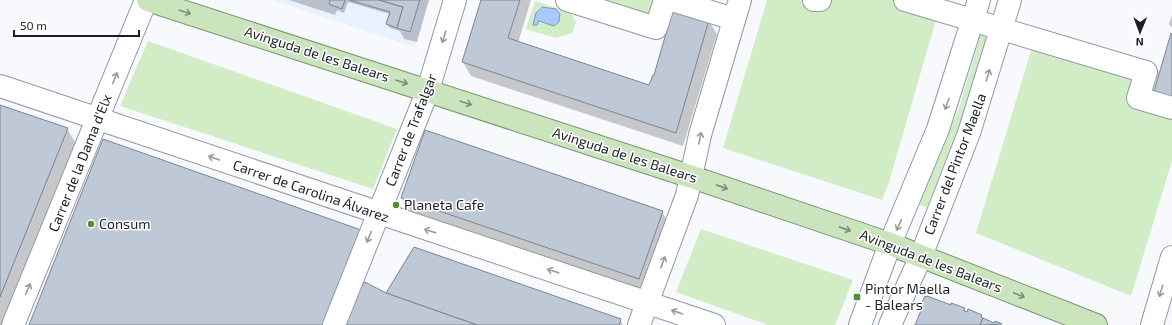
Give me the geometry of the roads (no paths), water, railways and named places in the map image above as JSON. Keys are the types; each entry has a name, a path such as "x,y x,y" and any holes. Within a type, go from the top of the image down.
{"main road":[{"name":"Avinguda de les Balears","path":"147,0 428,90 890,244 1096,325"}],"street":[{"name":"Carrer de la Dama d'Elx","path":"13,325 147,0"},
{"name":"Carrer de Trafalgar","path":"334,325 428,90 455,0"},
{"path":"567,0 656,28 665,0"},
{"path":"639,325 687,195 700,135 737,10 672,0"},
{"path":"814,0 820,0"},
{"path":"906,0 976,10 1002,28 1146,72 1138,98 1172,108"},
{"name":"Carrer del Pintor Maella","path":"890,325 921,256 969,133 1010,0"},
{"name":"Carrer del Pintor Maella","path":"860,325 890,244 938,129 976,10"},
{"name":"Carrer de Carolina Álvarez","path":"0,86 378,214 714,325"},
{"path":"1152,325 1172,257"}],"water":[{"path":"542,7 556,9 560,14 559,22 554,26 539,21 537,25 533,25 536,13"}],"place":[{"name":"Planeta Cafe","path":"396,205"},
{"name":"Consum","path":"91,224"},
{"name":"Pintor Maella - Balears","path":"857,297"}]}
